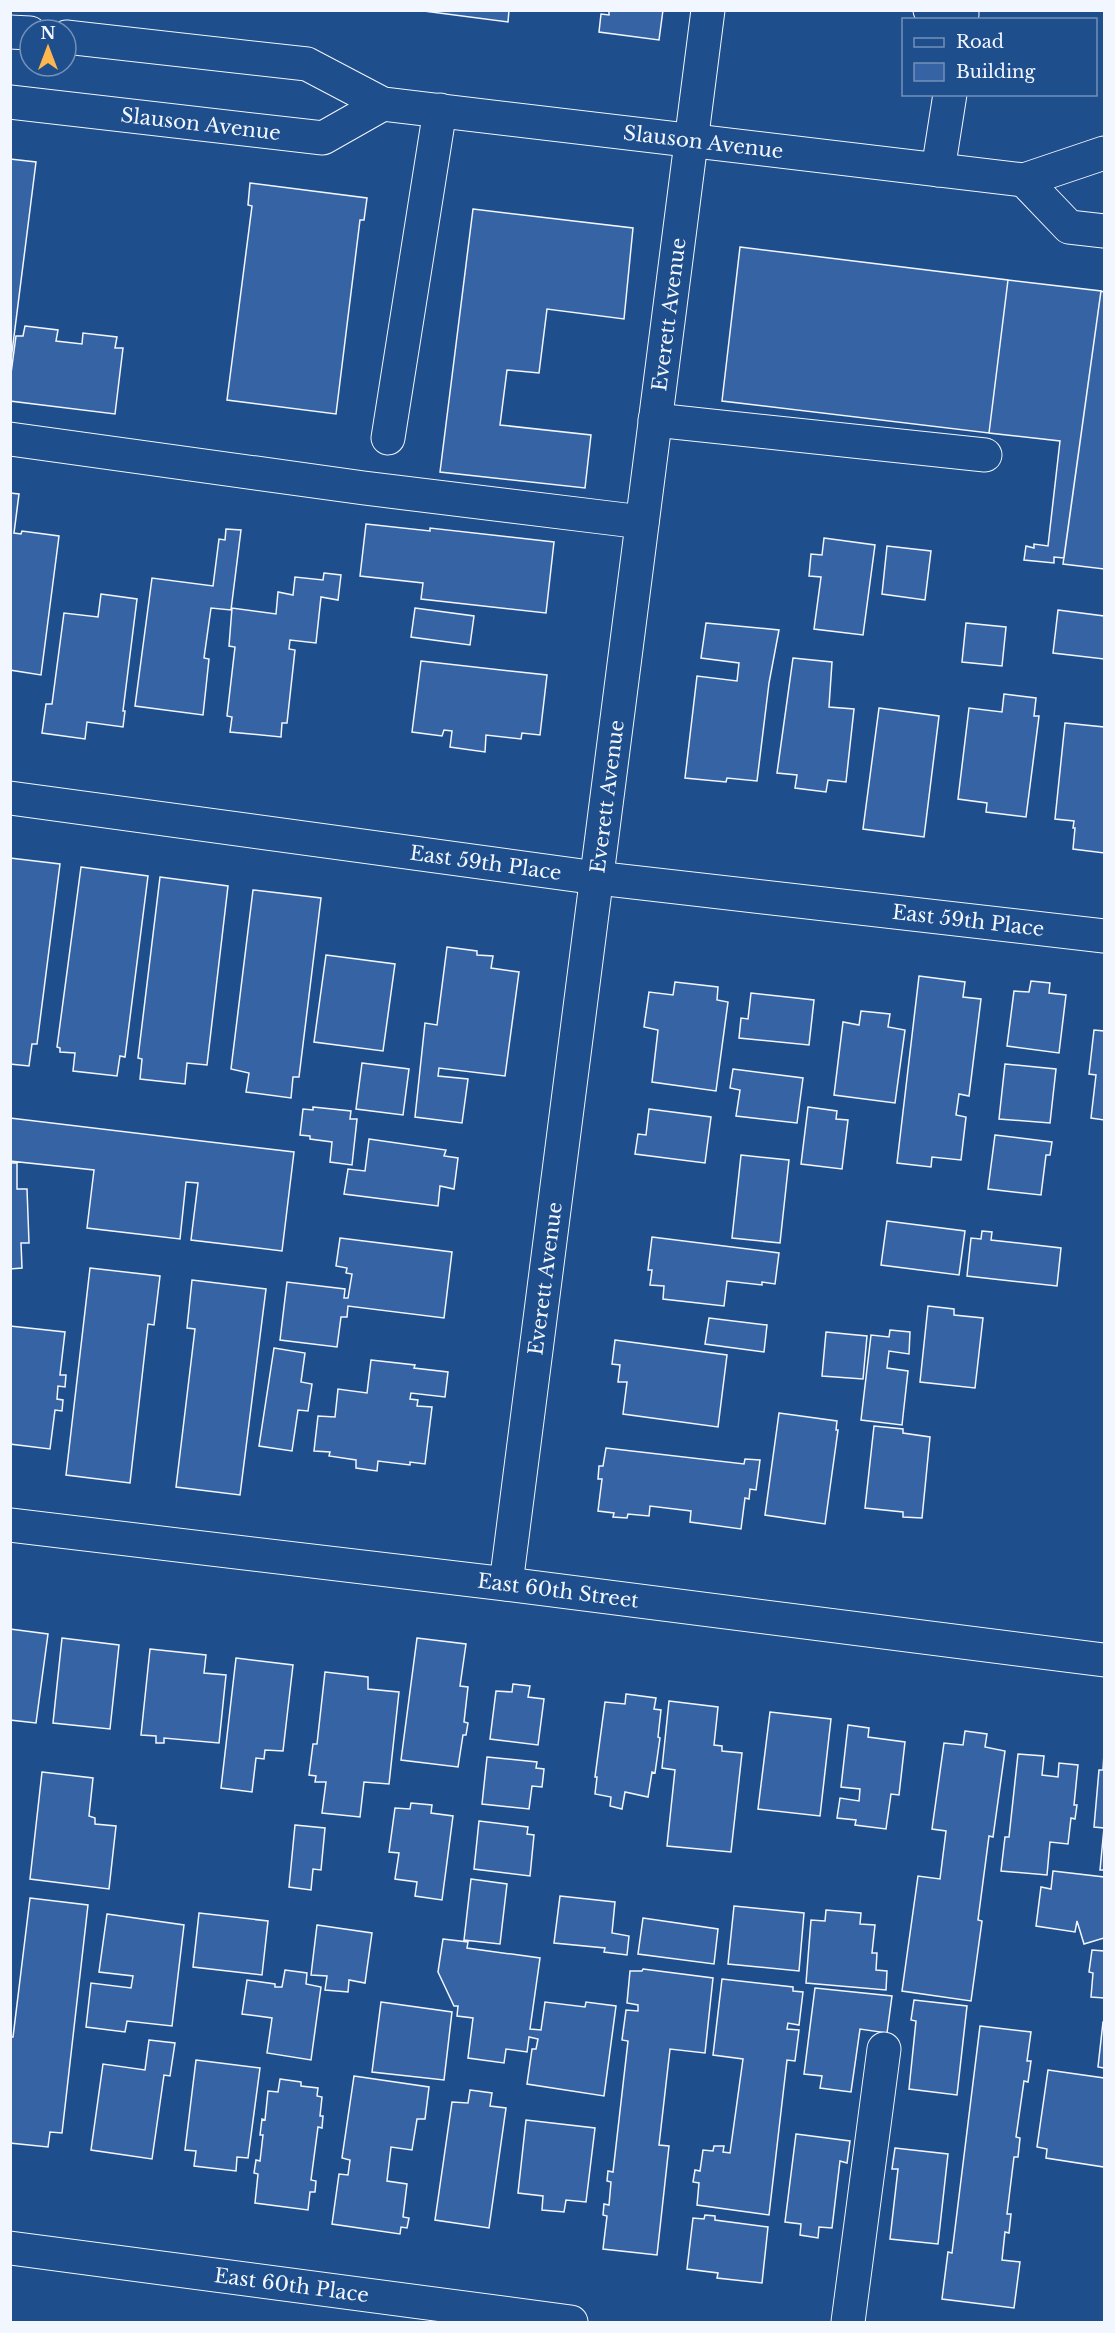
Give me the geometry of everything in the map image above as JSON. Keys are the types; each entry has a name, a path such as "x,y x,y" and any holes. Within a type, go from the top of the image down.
{"street":[{"name":"Everett Avenue","path":"506,1584 708,10"},
{"path":"930,10 962,14 961,18"},
{"name":"Slauson Avenue","path":"78,38 307,64 383,104 1024,180 1104,153"},
{"path":"938,170 950,96"},
{"name":"Slauson Avenue","path":"10,102 322,138 383,104"},
{"path":"388,438 440,110"},
{"path":"1024,180 1069,227 1104,231"},
{"path":"655,420 985,455"},
{"path":"10,439 364,488 642,522"},
{"name":"East 59th Place","path":"10,798 597,878 1104,936"},
{"name":"East 60th Street","path":"10,1525 506,1584 1104,1660"},
{"path":"848,2322 884,2049"},
{"name":"East 60th Place","path":"10,2248 571,2322"}],"building":[{"path":"416,10 509,10 508,22"},
{"path":"609,10 663,10 659,40 599,32 601,14 609,15"},
{"path":"10,159 36,162 10,368"},
{"path":"250,183 367,198 364,220 360,220 336,414 227,400 252,206 248,205"},
{"path":"473,209 633,228 624,319 547,309 539,373 507,370 500,425 591,435 585,488 440,472"},
{"path":"740,247 1008,280 989,433 722,401"},
{"path":"1008,280 1101,291 1064,558 1054,557 1054,563 1024,560 1026,546 1034,548 1034,544 1048,546 1060,441 989,433"},
{"path":"1101,291 1104,292 1104,569 1063,564"},
{"path":"25,326 58,330 56,341 82,344 83,333 117,337 115,348 123,348 115,414 10,401 10,381 16,336 23,336"},
{"path":"10,493 19,494 14,533 21,534 22,531 59,536 41,675 10,670"},
{"path":"366,524 430,531 430,528 554,542 546,613 421,599 423,583 360,576"},
{"path":"226,529 241,530 231,610 211,608 204,658 209,659 203,715 135,706 152,578 213,586 219,539 225,540"},
{"path":"824,538 875,545 863,635 814,629 821,577 809,576 811,554 822,555"},
{"path":"887,546 931,551 925,600 882,594"},
{"path":"324,573 341,575 338,600 321,597 316,643 290,640 289,649 295,650 287,723 282,723 281,737 230,732 232,717 227,716 235,647 229,646 232,608 276,614 278,592 293,595 295,577 323,580"},
{"path":"101,594 137,599 123,727 87,722 85,739 42,733 46,704 52,704 64,613 98,617"},
{"path":"415,608 474,616 470,645 411,637"},
{"path":"1058,610 1104,616 1104,659 1053,653"},
{"path":"706,623 779,630 769,683 757,781 727,778 726,782 685,778 697,676 737,681 739,663 701,658"},
{"path":"966,623 1006,627 1002,666 962,662"},
{"path":"793,658 832,662 829,707 854,709 846,782 828,780 826,792 795,788 797,775 777,773"},
{"path":"421,661 547,675 540,735 522,733 521,739 486,735 485,752 450,747 452,731 444,730 442,736 412,732"},
{"path":"1004,694 1036,698 1034,716 1039,716 1026,817 986,812 987,803 958,799 969,708 1002,712"},
{"path":"879,708 939,716 924,837 863,829"},
{"path":"1065,723 1104,727 1104,853 1073,849 1074,821 1055,819"},
{"path":"10,858 60,864 37,1044 32,1044 29,1066 10,1064"},
{"path":"81,867 148,876 125,1057 120,1056 117,1076 73,1071 75,1053 60,1052 60,1048 57,1047"},
{"path":"160,877 228,886 207,1065 187,1063 185,1084 140,1079 142,1059 138,1058"},
{"path":"253,890 321,898 299,1077 293,1077 291,1098 246,1092 249,1073 231,1069"},
{"path":"447,947 477,951 477,955 493,956 491,968 519,972 505,1076 439,1068 438,1076 468,1079 462,1123 415,1117 425,1023 437,1025"},
{"path":"326,955 395,964 383,1051 314,1042"},
{"path":"919,976 965,982 963,997 981,999 969,1096 959,1094 956,1115 966,1117 961,1160 932,1157 931,1167 897,1163"},
{"path":"1031,981 1050,983 1049,993 1066,995 1059,1053 1007,1046 1014,991 1029,992"},
{"path":"675,982 718,987 717,1000 728,1002 716,1091 652,1082 658,1030 644,1027 649,992 673,995"},
{"path":"751,993 814,1000 809,1045 739,1038 741,1018 748,1019"},
{"path":"861,1011 890,1014 888,1027 905,1030 895,1103 834,1095 843,1022 859,1025"},
{"path":"1094,1030 1104,1031 1104,1120 1091,1118 1096,1075 1089,1074"},
{"path":"362,1063 409,1069 403,1115 356,1109"},
{"path":"1005,1064 1056,1069 1050,1123 999,1119"},
{"path":"733,1069 803,1078 797,1123 736,1116 740,1090 730,1088"},
{"path":"313,1107 351,1111 350,1119 357,1119 352,1165 330,1162 332,1142 300,1135 303,1109 313,1110"},
{"path":"808,1107 837,1111 836,1119 848,1120 842,1169 801,1164"},
{"path":"649,1109 711,1117 705,1163 635,1154 638,1134 646,1135"},
{"path":"10,1118 294,1152 282,1251 191,1240 198,1183 186,1182 180,1239 87,1228 94,1170 10,1161"},
{"path":"995,1135 1052,1142 1050,1155 1046,1155 1041,1195 988,1189"},
{"path":"369,1139 446,1150 444,1156 458,1158 454,1189 440,1186 438,1206 344,1194 348,1169 365,1171"},
{"path":"741,1155 789,1160 780,1243 732,1238"},
{"path":"10,1163 17,1163 17,1189 27,1189 29,1243 21,1243 22,1268 10,1269"},
{"path":"887,1221 965,1231 959,1275 881,1265"},
{"path":"982,1231 992,1232 991,1240 1061,1248 1057,1286 967,1276 971,1238 981,1239"},
{"path":"652,1237 779,1253 775,1284 762,1282 762,1285 727,1281 724,1306 663,1299 664,1286 650,1285 652,1270 648,1270"},
{"path":"340,1238 452,1252 444,1318 348,1306 347,1317 341,1317 337,1347 280,1340 287,1282 345,1289 344,1298 348,1298 352,1274 346,1273 347,1268 336,1266"},
{"path":"90,1268 160,1276 154,1325 148,1324 130,1483 66,1475"},
{"path":"192,1280 266,1289 240,1495 176,1487 195,1329 187,1328"},
{"path":"928,1306 954,1309 954,1315 983,1318 975,1388 920,1382"},
{"path":"709,1318 767,1325 764,1352 705,1344"},
{"path":"10,1326 65,1332 60,1375 66,1375 65,1387 58,1386 57,1399 63,1400 62,1411 55,1410 50,1449 10,1444"},
{"path":"890,1330 910,1332 909,1354 889,1351 887,1368 908,1371 902,1425 861,1420 871,1335 889,1337"},
{"path":"826,1332 867,1336 863,1379 822,1376"},
{"path":"615,1340 727,1355 718,1427 623,1414 627,1382 618,1382 620,1365 612,1364"},
{"path":"274,1348 305,1353 301,1382 312,1384 308,1411 298,1410 292,1451 259,1446"},
{"path":"371,1360 415,1365 414,1368 448,1372 445,1397 411,1393 410,1399 418,1400 417,1406 432,1407 425,1464 410,1462 410,1465 378,1461 377,1471 356,1468 356,1460 329,1456 330,1452 314,1451 318,1416 335,1417 338,1389 367,1393"},
{"path":"779,1413 837,1421 836,1430 838,1430 825,1524 765,1515"},
{"path":"874,1426 903,1429 903,1433 930,1437 922,1518 903,1517 903,1512 865,1508"},
{"path":"606,1448 744,1464 745,1459 760,1460 756,1490 750,1489 749,1499 745,1498 741,1529 690,1522 691,1511 650,1506 649,1516 628,1514 627,1518 613,1517 614,1513 598,1511 602,1479 598,1479 599,1466 603,1466"},
{"path":"10,1629 48,1634 36,1723 10,1720"},
{"path":"62,1638 119,1645 110,1729 53,1723"},
{"path":"417,1638 466,1644 460,1686 468,1687 464,1722 468,1723 466,1735 463,1735 458,1767 401,1760"},
{"path":"150,1649 206,1655 204,1673 226,1675 219,1743 164,1738 164,1743 156,1743 156,1736 141,1735"},
{"path":"236,1658 293,1665 283,1751 265,1750 264,1759 256,1758 252,1792 221,1788"},
{"path":"325,1672 368,1677 368,1689 399,1692 389,1784 364,1782 360,1817 322,1813 326,1782 315,1782 316,1776 309,1775 313,1744 317,1744"},
{"path":"513,1684 530,1686 528,1697 544,1699 538,1745 490,1739 496,1691 512,1692"},
{"path":"626,1694 656,1698 654,1709 661,1710 655,1773 652,1772 648,1797 625,1792 622,1809 610,1806 611,1797 595,1794 597,1777 595,1777 605,1702 625,1704"},
{"path":"669,1701 718,1707 714,1745 722,1746 722,1751 742,1753 731,1852 667,1846 675,1770 662,1768"},
{"path":"770,1712 831,1719 820,1816 758,1809"},
{"path":"848,1725 869,1728 868,1737 905,1742 899,1795 891,1794 886,1829 855,1825 856,1820 837,1818 840,1798 859,1801 860,1789 841,1787"},
{"path":"965,1731 987,1734 985,1747 1005,1751 993,1837 989,1836 978,1920 982,1921 971,2001 902,1991 918,1876 940,1879 946,1831 932,1829 944,1743 963,1745"},
{"path":"1104,1753 1104,1828 1094,1827 1099,1770 1103,1770"},
{"path":"1018,1754 1044,1756 1042,1775 1058,1777 1059,1763 1078,1765 1074,1805 1077,1805 1075,1819 1071,1818 1068,1844 1050,1842 1047,1875 1001,1871 1005,1837 1009,1837"},
{"path":"487,1757 537,1762 536,1768 544,1769 542,1787 532,1786 529,1809 482,1804"},
{"path":"42,1772 93,1778 89,1816 95,1818 95,1824 116,1826 109,1889 30,1879"},
{"path":"411,1803 432,1805 431,1813 453,1816 442,1900 415,1896 417,1882 395,1879 399,1853 389,1852 395,1808 410,1809"},
{"path":"479,1821 528,1827 527,1834 534,1835 530,1876 474,1869"},
{"path":"295,1825 325,1828 321,1870 313,1869 311,1890 289,1887"},
{"path":"1104,1828 1104,1870 1100,1870"},
{"path":"1053,1871 1104,1877 1104,1938 1084,1944 1077,1921 1075,1932 1036,1926 1041,1887 1051,1889"},
{"path":"471,1879 507,1884 500,1944 464,1940"},
{"path":"560,1896 615,1902 612,1933 629,1936 627,1955 604,1952 605,1948 554,1943"},
{"path":"30,1898 88,1905 62,2133 50,2132 48,2147 10,2143 10,2037 13,2037"},
{"path":"734,1906 804,1913 799,1971 728,1964"},
{"path":"826,1910 861,1913 860,1924 875,1925 872,1953 877,1953 876,1970 887,1971 886,1990 806,1983 811,1920 825,1921"},
{"path":"199,1913 268,1921 262,1975 193,1967"},
{"path":"107,1914 184,1925 172,2026 127,2021 125,2032 86,2027 91,1983 131,1988 133,1976 99,1972"},
{"path":"643,1918 718,1929 714,1964 638,1954"},
{"path":"317,1925 372,1933 365,1983 349,1980 348,1992 325,1990 327,1976 311,1975"},
{"path":"443,1939 468,1942 467,1948 540,1958 530,2029 541,2030 545,2002 585,2007 586,2002 616,2006 604,2096 527,2084 532,2049 536,2049 538,2039 529,2037 527,2052 506,2049 504,2063 468,2058 473,2018 457,2016 458,2006 454,2006 438,1972"},
{"path":"1092,1950 1104,1951 1104,1998 1091,1997 1093,1973 1089,1972"},
{"path":"643,1969 713,1978 705,2053 670,2049 659,2145 669,2146 657,2255 603,2249 607,2216 603,2215 604,2204 609,2205 611,2182 607,2181 608,2171 613,2172 628,2041 622,2040 626,2010 638,2011 638,2005 627,2003 630,1971 642,1971"},
{"path":"285,1970 307,1973 306,1984 321,1987 311,2060 267,2053 272,2018 242,2014 247,1980 282,1987"},
{"path":"722,1979 793,1987 793,1991 803,1992 799,2025 788,2023 787,2029 799,2030 795,2061 787,2060 769,2215 697,2205 699,2183 693,2182 695,2170 700,2171 703,2150 713,2151 714,2146 724,2146 723,2152 730,2153 743,2059 713,2055"},
{"path":"815,1988 892,1996 887,2033 860,2029 851,2092 820,2088 822,2076 804,2074"},
{"path":"914,2000 967,2006 957,2095 909,2089 916,2021 911,2020"},
{"path":"381,2002 452,2012 444,2080 372,2072"},
{"path":"1104,2022 1104,2068 1098,2067"},
{"path":"980,2026 1031,2032 1027,2061 1031,2061 1028,2082 1024,2081 1016,2137 1020,2138 1018,2157 1014,2157 1007,2214 1011,2214 1009,2233 1005,2232 1002,2260 1020,2262 1014,2308 942,2299 948,2252 952,2253"},
{"path":"149,2040 175,2043 170,2076 164,2075 152,2159 91,2150 103,2064 145,2070"},
{"path":"196,2060 260,2068 248,2158 237,2157 236,2171 194,2166 196,2151 185,2150"},
{"path":"1048,2070 1104,2078 1104,2167 1046,2158 1047,2149 1037,2147"},
{"path":"354,2076 429,2087 425,2119 417,2119 412,2150 391,2147 387,2181 407,2184 403,2217 409,2218 407,2228 401,2227 400,2234 332,2224 339,2174 348,2175 350,2160 342,2158"},
{"path":"280,2079 301,2082 301,2086 318,2088 317,2096 322,2097 320,2116 323,2116 322,2128 318,2127 311,2180 316,2181 315,2192 310,2192 308,2210 255,2203 258,2174 254,2173 256,2160 260,2161 262,2119 265,2120 268,2091 278,2092"},
{"path":"470,2090 492,2093 490,2106 506,2108 489,2228 435,2220 452,2102 468,2103"},
{"path":"526,2120 595,2128 586,2202 566,2200 564,2212 542,2210 543,2196 518,2193"},
{"path":"796,2134 850,2141 847,2163 840,2161 832,2228 819,2227 818,2238 800,2235 801,2224 785,2222"},
{"path":"895,2148 948,2154 938,2244 890,2239 898,2169 892,2169"},
{"path":"705,2215 715,2216 715,2220 768,2227 762,2283 717,2278 718,2273 687,2269 693,2218 704,2219"}]}
